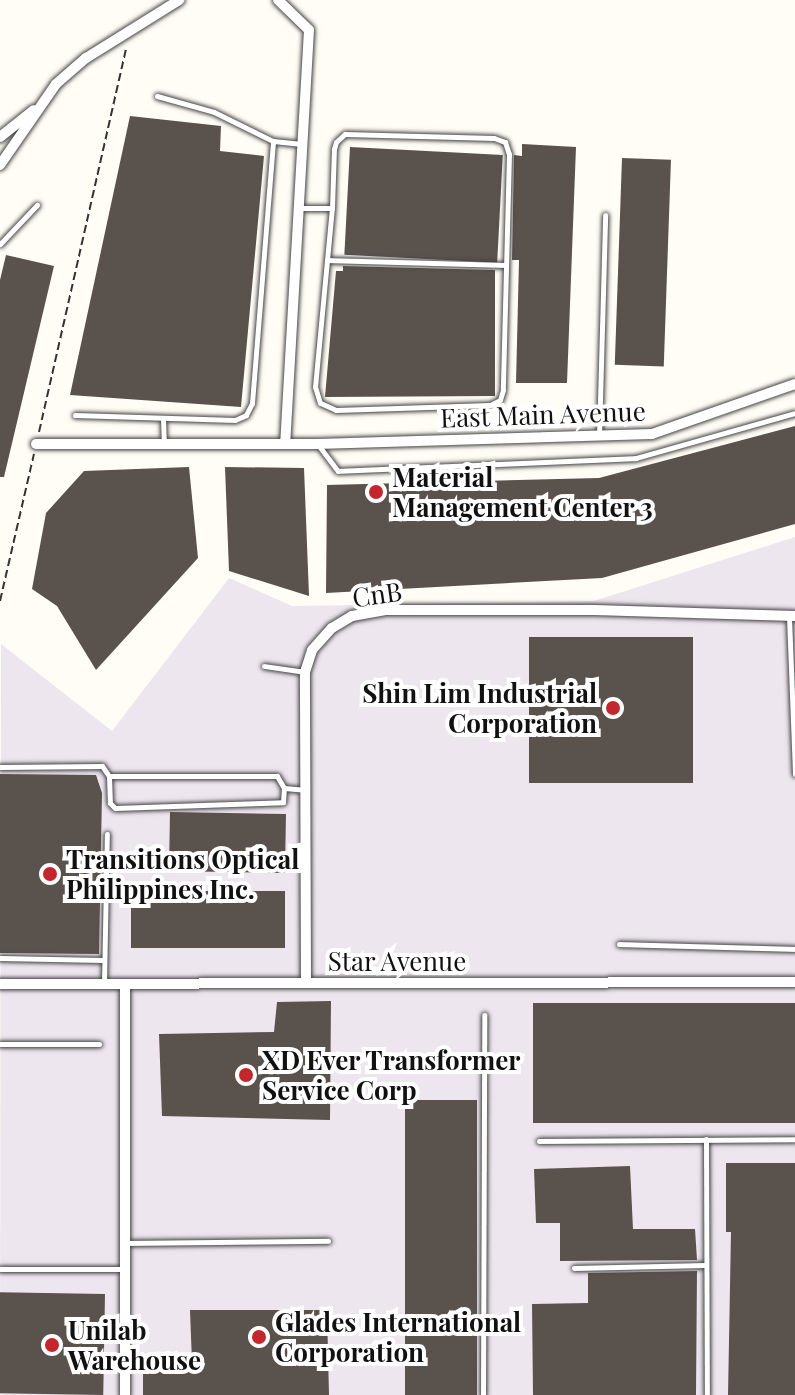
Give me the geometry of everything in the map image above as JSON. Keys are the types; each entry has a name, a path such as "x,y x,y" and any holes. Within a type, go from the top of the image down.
{"street":[{"path":"0,137 39,106 86,58 179,0"},
{"path":"278,0 309,30 285,442"},
{"path":"0,165 39,106"},
{"name":"East Main Avenue","path":"36,444 317,444 652,434 795,384"},
{"name":"CnB","path":"306,983 305,672 309,655 326,633 352,616 376,611 594,610 792,616"},
{"name":"Star Avenue","path":"0,984 795,982"},
{"path":"125,984 125,1395"}],"lane":[{"path":"157,96 214,112 273,141 302,144"},
{"path":"345,134 500,139 509,154 503,390 500,400 490,405 336,410 320,403 315,387 327,260 334,149 336,142 345,134"},
{"path":"75,415 235,420 246,415 252,403 273,141"},
{"path":"0,244 37,205"},
{"path":"298,208 332,208"},
{"path":"599,436 605,215"},
{"path":"327,260 504,265"},
{"path":"317,444 338,471 636,458 795,413"},
{"path":"163,418 164,443"},
{"path":"792,616 795,774"},
{"path":"264,666 305,672"},
{"path":"0,767 102,766 109,776 110,803 115,808 278,805 283,802 284,788 277,776 109,776"},
{"path":"284,788 307,790"},
{"path":"104,984 107,834"},
{"path":"619,944 795,949"},
{"path":"0,958 103,960"},
{"path":"483,1395 484,1015"},
{"path":"0,1044 99,1044"},
{"path":"706,1139 707,1395"},
{"path":"539,1141 795,1139"},
{"path":"125,1243 328,1241"},
{"path":"574,1268 705,1265"},
{"path":"0,1269 125,1269"}],"path":[{"path":"0,601 130,30"}],"shaded area":[{"path":"795,537 795,1395 0,1395 1,644 112,731 229,578 292,606 594,601"}],"building":[{"path":"130,116 221,126 220,151 264,156 241,407 70,395"},
{"path":"522,144 576,147 567,383 516,383 519,260 512,260 514,155 522,156"},
{"path":"350,147 503,155 497,263 344,255"},
{"path":"622,158 671,160 664,367 615,365"},
{"path":"6,255 54,266 4,477 0,477 0,280"},
{"path":"343,266 495,270 495,396 325,397 336,271 343,271"},
{"path":"795,426 795,524 602,578 326,593 327,485 599,478"},
{"path":"189,467 198,558 96,670 57,606 32,589 46,513 84,471"},
{"path":"225,467 304,468 309,596 229,571"},
{"name":"Shin Lim Industrial Corporation","path":"529,637 693,637 693,783 529,783"},
{"name":"Transitions Optical Philippines Inc.","path":"0,774 96,775 102,793 99,954 0,953"},
{"path":"170,812 286,814 285,873 169,871"},
{"path":"131,891 285,891 285,948 131,948"},
{"name":"XD Ever Transformer Service Corp","path":"331,1001 330,1120 162,1116 159,1034 274,1032 277,1002"},
{"path":"533,1003 795,1003 795,1123 533,1123"},
{"path":"405,1100 477,1100 477,1395 405,1395"},
{"path":"726,1163 795,1163 795,1395 728,1395 731,1232 726,1232"},
{"path":"630,1166 633,1229 695,1229 697,1260 560,1261 560,1223 536,1223 534,1169"},
{"path":"697,1271 696,1395 533,1395 532,1304 588,1303 588,1273"},
{"name":"Unilab Warehouse","path":"0,1292 105,1294 103,1395 0,1393"},
{"name":"Glades International Corporation","path":"190,1310 327,1310 329,1395 143,1395 143,1363 192,1363"}],"place":[{"name":"Material Management Center 3","path":"376,492"},
{"name":"Shin Lim Industrial Corporation","path":"613,708"},
{"name":"Transitions Optical Philippines Inc.","path":"50,874"},
{"name":"XD Ever Transformer Service Corp","path":"246,1075"},
{"name":"Glades International Corporation","path":"259,1337"},
{"name":"Unilab Warehouse","path":"52,1345"}]}
